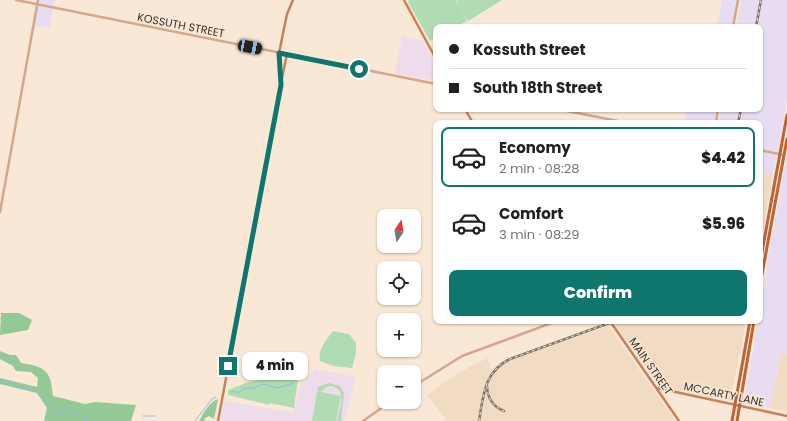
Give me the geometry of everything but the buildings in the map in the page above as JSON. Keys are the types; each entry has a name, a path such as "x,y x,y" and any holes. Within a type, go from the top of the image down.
{"main road":[{"path":"281,80 279,53 287,14 293,0"},
{"path":"404,0 433,53"},
{"path":"218,421 287,54"},
{"path":"763,246 787,115"},
{"path":"763,269 787,139"},
{"name":"MAIN STREET","path":"612,324 679,421"},
{"path":"732,421 749,324"},
{"path":"737,421 753,324"},
{"name":"MCCARTY LANE","path":"657,388 787,416"}],"street":[{"name":"KOSSUTH STREET","path":"16,0 433,83"},
{"path":"0,212 38,0"},
{"path":"734,24 738,0"},
{"path":"572,112 613,120"},
{"path":"763,151 784,155"},
{"path":"421,382 462,356 549,324"},
{"path":"363,421 380,409"}],"shaded area":[{"path":"38,0 55,0 49,28 34,25"},
{"path":"722,0 738,0 734,24 718,24"},
{"path":"741,0 787,0 787,100 773,174 763,172 763,120 719,120 720,112 763,112 763,24 737,24"},
{"path":"402,36 423,41 433,59 433,80 395,73"},
{"path":"686,112 718,112 716,120 685,120"},
{"path":"787,151 787,354 781,353 770,408 744,404 757,324 763,324 763,291"},
{"path":"763,172 773,174 763,232"},
{"path":"615,324 745,324 730,401 660,387"},
{"path":"608,326 676,421 447,421 427,395 458,373 487,358 493,374 499,367 511,360"},
{"path":"781,353 787,354 787,411 770,408"},
{"path":"315,369 356,377 345,421 221,421 225,401 294,413 299,388"}],"green space":[{"path":"409,0 456,0 467,21 461,24 433,24 433,40 430,41 408,2"},
{"path":"457,0 502,0 468,21"},
{"path":"1,313 19,313 32,320 28,330 0,335"},
{"path":"333,331 349,334 356,343 356,353 352,368 333,366 320,361 319,357 321,349"},
{"path":"0,351 10,355 16,355 21,363 36,366 44,370 50,378 53,396 85,404 95,402 136,405 131,421 44,421 47,408 37,393 0,384 0,378 37,387 38,378 31,372 16,371 13,366 0,359"},
{"path":"274,377 298,379 294,408 269,403 269,405 228,395 228,390 246,383"},
{"path":"329,383 340,386 344,393 341,421 337,421 341,406 341,396 336,421 316,421 316,418 315,421 312,421 318,387","holes":["332,386 340,391 341,396 321,392 323,389"]},
{"path":"218,399 214,419 209,416 205,418 204,421 199,421 209,405"}],"waterway":[{"path":"0,381 5,381 22,388 39,392 45,401 50,402 52,407 51,413 57,414 73,411 87,421"},
{"path":"231,392 234,391 238,393 245,388 253,388 263,384 278,388 293,383"},
{"path":"195,421 212,399 216,397"},
{"path":"143,416 155,416"}],"railway":[{"path":"757,24 761,0"},
{"path":"739,120 740,112"},
{"path":"479,421 486,386 495,370 501,364 510,359 607,324"},
{"path":"487,386 491,401 504,411"}],"route":[{"path":"228,366 281,85 278,59 279,53 359,69"}]}
